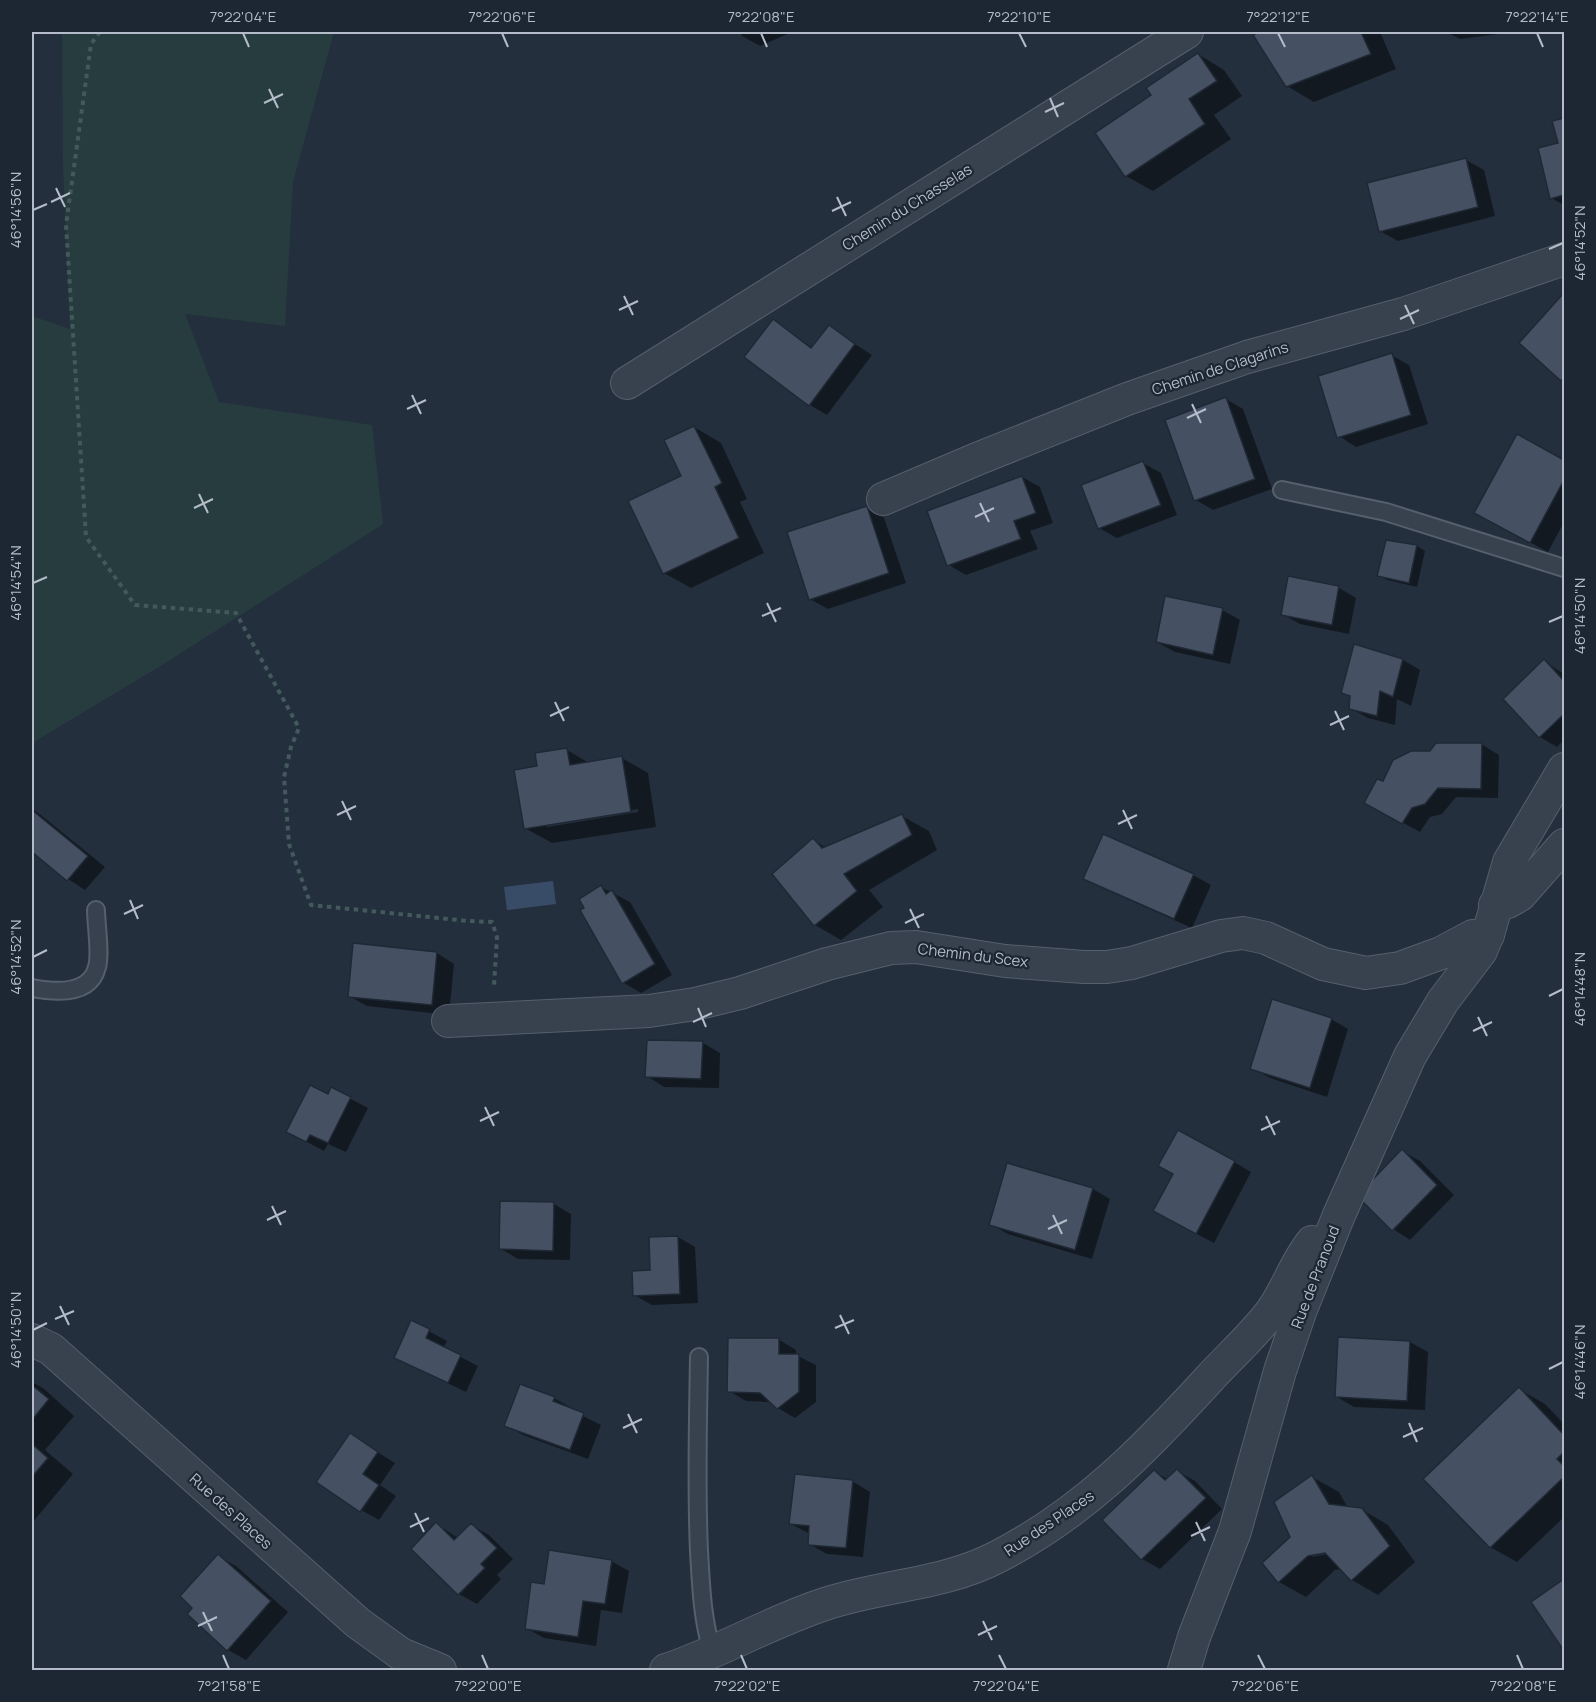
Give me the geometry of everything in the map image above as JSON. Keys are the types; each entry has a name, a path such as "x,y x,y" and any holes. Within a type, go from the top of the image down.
{"street":[{"name":"Chemin du Chasselas","path":"627,383 1186,32"},
{"name":"Chemin de Clagarins","path":"884,499 1007,446 1247,357 1402,314 1564,259"},
{"name":"Rue de Pranoud","path":"1184,1671 1194,1637 1235,1531 1280,1371 1300,1312 1333,1233 1396,1084 1443,1001 1481,951 1488,935 1503,876 1513,853 1564,769"},
{"path":"1495,905 1508,902 1521,895 1564,845"},
{"name":"Chemin du Scex","path":"448,1021 648,1011 695,1004 724,998 827,964 891,948 916,947 1005,961 1107,967 1132,963 1221,936 1243,933 1266,938 1323,964 1366,973 1400,968 1441,953 1473,936 1488,935"},
{"name":"Rue des Places","path":"666,1671 825,1604 863,1593 935,1579 985,1563 1022,1543 1080,1504 1124,1468 1177,1415 1270,1314 1302,1255 1317,1236 1333,1233"},
{"name":"Rue des Places","path":"32,1340 51,1349 378,1639 401,1654 440,1671"}],"lane":[{"path":"1282,490 1386,512 1564,568"},
{"path":"32,988 51,991 72,990 87,983 93,977 98,966 96,910"},
{"path":"699,1357 697,1506 702,1605 712,1651"}],"path":[{"path":"100,32 91,44 66,225 86,537 135,605 236,614 299,728 291,747 284,777 289,844 311,905 492,922 497,937 493,983 496,1019"}],"green space":[{"path":"62,32 334,32 293,182 285,326 185,314 219,402 372,425 383,524 167,662 32,743 32,316 70,329 63,165"}],"water":[{"path":"553,881 556,904 507,910 504,887"}],"building":[{"path":"1258,32 1361,32 1371,54 1286,87 1253,35"},
{"path":"1198,53 1217,81 1189,99 1205,124 1125,177 1095,133 1151,95 1146,88"},
{"path":"1564,118 1564,195 1550,199 1538,148 1558,143 1552,121"},
{"path":"1466,158 1478,207 1379,232 1367,183"},
{"path":"1562,295 1564,297 1564,377 1561,381 1519,343"},
{"path":"773,319 811,348 829,325 855,344 809,406 744,357"},
{"path":"1392,353 1411,415 1337,438 1318,376"},
{"path":"1226,397 1255,479 1194,501 1165,420"},
{"path":"694,426 722,483 715,487 739,538 663,574 628,501 681,476 664,440"},
{"path":"1517,434 1564,460 1564,480 1530,543 1474,513"},
{"path":"1143,461 1161,505 1098,529 1081,485"},
{"path":"1022,476 1036,513 1014,521 1021,539 947,566 927,511"},
{"path":"867,506 889,573 809,600 787,532"},
{"path":"1386,540 1417,545 1409,583 1377,576"},
{"path":"1288,576 1339,586 1332,625 1281,615"},
{"path":"1165,596 1223,608 1213,655 1156,642"},
{"path":"1354,644 1403,659 1393,697 1380,691 1377,716 1349,709 1350,696 1341,693"},
{"path":"1544,659 1564,681 1564,714 1539,738 1503,699"},
{"path":"1436,743 1482,743 1481,789 1438,788 1425,804 1412,808 1402,824 1364,803 1377,779 1383,781 1393,760 1411,751 1430,751"},
{"path":"567,748 570,765 622,756 631,812 524,829 514,770 537,766 535,753"},
{"path":"32,810 88,856 67,881 32,852"},
{"path":"902,814 912,835 844,874 857,891 814,926 772,874 813,838 822,848"},
{"path":"1103,834 1194,874 1174,919 1083,879"},
{"path":"601,885 606,894 612,890 655,964 622,984 580,910 584,908 579,899"},
{"path":"353,943 437,952 432,1005 348,997"},
{"path":"1272,999 1332,1018 1310,1088 1250,1069"},
{"path":"647,1040 703,1041 701,1079 645,1077"},
{"path":"310,1085 328,1094 331,1087 351,1097 328,1143 310,1135 306,1142 286,1132"},
{"path":"1178,1130 1235,1161 1196,1234 1153,1211 1173,1174 1158,1166"},
{"path":"1402,1149 1437,1185 1392,1231 1357,1196"},
{"path":"1007,1163 1093,1188 1075,1250 989,1225"},
{"path":"500,1201 554,1202 553,1251 499,1249"},
{"path":"678,1236 680,1294 633,1296 632,1271 650,1270 649,1237"},
{"path":"411,1320 430,1329 426,1338 461,1355 448,1383 394,1358"},
{"path":"1338,1337 1410,1341 1407,1401 1335,1397"},
{"path":"728,1338 779,1338 779,1354 799,1354 799,1392 777,1409 760,1393 727,1392"},
{"path":"520,1384 555,1397 553,1401 584,1413 570,1450 504,1426"},
{"path":"32,1385 49,1399 32,1420"},
{"path":"1519,1387 1564,1435 1564,1452 1557,1459 1564,1466 1564,1477 1490,1548 1423,1479"},
{"path":"350,1433 378,1452 363,1474 379,1485 360,1512 316,1482"},
{"path":"32,1444 48,1458 32,1477"},
{"path":"1177,1469 1206,1498 1141,1560 1102,1520 1154,1470 1165,1480"},
{"path":"795,1474 853,1480 846,1548 808,1545 809,1526 789,1524"},
{"path":"1312,1475 1329,1504 1362,1508 1390,1546 1351,1581 1325,1553 1308,1556 1278,1583 1262,1563 1290,1537 1274,1502"},
{"path":"436,1522 454,1540 471,1523 497,1548 481,1564 485,1568 458,1595 411,1549"},
{"path":"549,1550 612,1560 605,1604 583,1601 578,1637 525,1629 531,1582 544,1584"},
{"path":"218,1554 271,1601 227,1651 187,1614 192,1608 180,1596"},
{"path":"1564,1579 1564,1651 1531,1602"}]}
